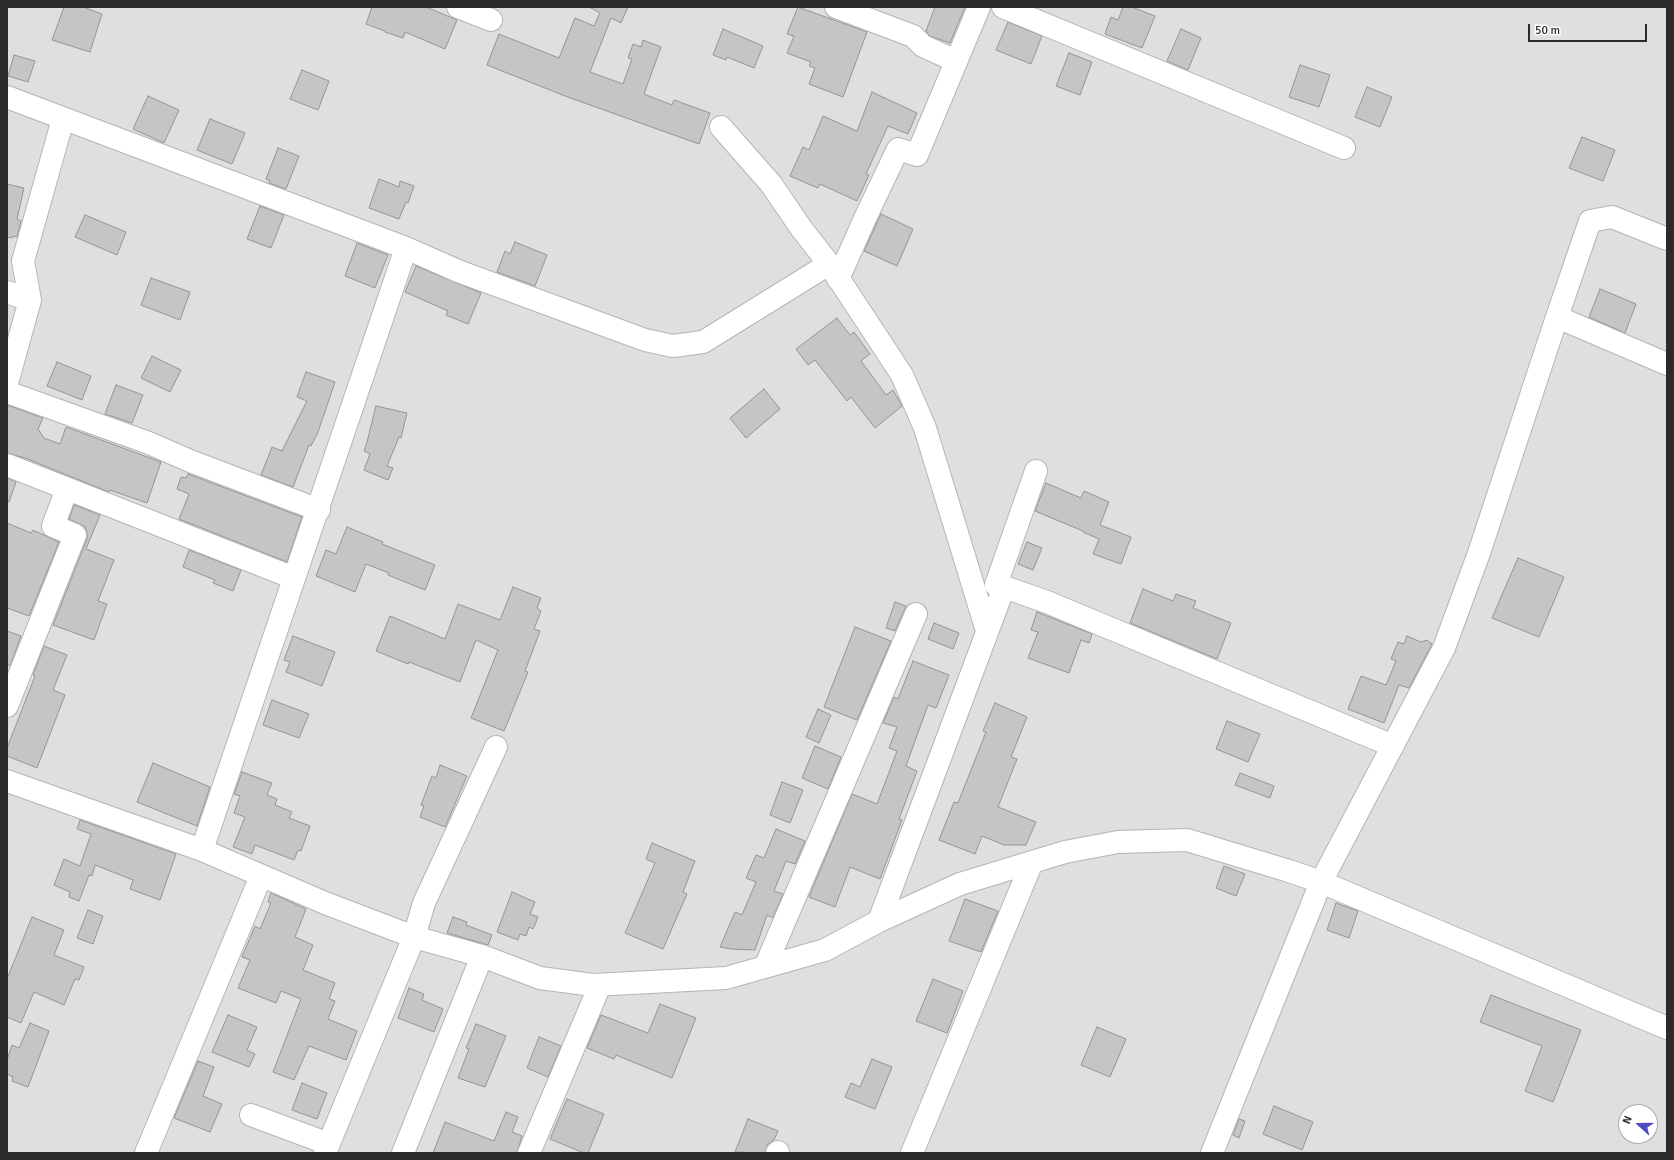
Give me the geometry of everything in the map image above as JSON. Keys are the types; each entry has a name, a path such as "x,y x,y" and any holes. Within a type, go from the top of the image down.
{"street":[{"path":"458,7 491,20"},
{"path":"836,7 913,36 923,46 956,61"},
{"path":"7,97 406,248 458,271 645,340 673,346 703,342 834,272 867,214 898,149 917,155 979,7"},
{"path":"1003,7 1344,148"},
{"path":"7,383 30,300 23,261 63,119"},
{"path":"721,127 771,184 801,228 834,272 902,376 925,428 987,630"},
{"path":"1212,1153 1321,882 1393,746 1446,640 1479,553 1590,221 1612,217 1667,239"},
{"path":"202,850 294,578 319,510 406,248"},
{"path":"7,292 30,300"},
{"path":"1557,317 1667,364"},
{"path":"7,392 149,443 190,461 319,510"},
{"path":"7,465 294,578"},
{"path":"1036,471 996,585 1047,602 1393,746"},
{"path":"7,706 75,535 53,526 67,489"},
{"path":"879,921 1004,587"},
{"path":"765,967 916,614"},
{"path":"251,1115 327,1148 414,937 424,903 496,747"},
{"path":"7,782 202,850 325,903 414,937 482,956 540,978 593,985 726,978 825,950 879,921 960,884 1065,852 1118,842 1187,840 1288,870 1321,882 1667,1028"},
{"path":"912,1153 1032,862"},
{"path":"146,1153 260,876"},
{"path":"403,1153 482,956"},
{"path":"530,1153 600,984"}],"building":[{"path":"64,7 83,7 102,14 90,52 52,40"},
{"path":"372,7 426,7 457,20 445,49 405,32 403,38 366,24"},
{"path":"589,7 628,7 621,23 611,18 590,72 623,84 632,59 628,58 633,44 641,47 643,40 661,47 644,94 672,105 674,100 710,113 699,144 565,96 487,65 499,34 559,58 575,18 594,26 600,13"},
{"path":"798,7 867,32 843,97 809,84 815,68 809,66 811,62 787,53 794,36 787,34"},
{"path":"935,7 965,7 950,43 930,36 926,31"},
{"path":"1123,7 1132,7 1155,16 1142,48 1105,34 1111,17 1118,20"},
{"path":"1008,22 1042,36 1031,64 996,50"},
{"path":"723,29 763,46 754,68 727,57 726,60 713,55"},
{"path":"1181,29 1201,38 1188,70 1167,61"},
{"path":"1069,53 1092,62 1080,95 1056,86"},
{"path":"14,55 35,61 28,82 8,76"},
{"path":"1300,65 1330,75 1319,107 1289,97"},
{"path":"302,70 329,81 318,110 290,99"},
{"path":"1367,87 1392,97 1380,127 1355,117"},
{"path":"872,92 917,113 908,134 888,126 866,174 869,175 857,201 820,184 818,188 790,176 803,147 809,150 823,116 857,131"},
{"path":"148,96 179,110 164,143 133,129"},
{"path":"210,119 245,133 232,164 197,150"},
{"path":"1582,137 1615,150 1603,181 1569,168"},
{"path":"278,148 299,156 286,189 269,183 270,181 266,179"},
{"path":"379,179 399,187 400,181 414,186 408,203 406,202 399,219 369,208"},
{"path":"7,184 24,188 17,219 21,221 17,237 13,236 12,238 7,237"},
{"path":"260,206 284,215 271,248 247,239"},
{"path":"881,214 913,229 897,266 864,251"},
{"path":"85,215 126,232 117,255 75,237"},
{"path":"515,242 547,255 535,286 497,272 505,251 510,254"},
{"path":"357,243 388,255 375,288 345,276"},
{"path":"416,266 481,293 468,324 446,315 448,311 405,292"},
{"path":"151,278 190,292 180,320 141,305"},
{"path":"1600,289 1636,304 1625,333 1589,317"},
{"path":"837,318 850,335 854,332 870,354 861,361 886,395 893,390 902,406 875,428 851,397 847,401 815,360 808,365 796,349"},
{"path":"152,356 181,370 170,392 141,378"},
{"path":"57,362 91,376 82,400 47,386"},
{"path":"306,372 335,382 318,432 311,446 309,445 293,487 261,475 272,447 282,451 307,401 297,397"},
{"path":"116,385 143,395 132,423 105,414"},
{"path":"764,389 780,409 746,438 730,418"},
{"path":"7,405 43,418 38,429 44,438 60,444 66,427 161,462 147,503 110,490 109,492 25,458 7,453"},
{"path":"376,406 407,413 401,438 399,437 387,466 393,468 388,480 364,470 370,454 364,451"},
{"path":"188,474 302,517 287,562 179,519 189,494 177,489 181,477 186,478"},
{"path":"7,478 16,482 9,502 7,502"},
{"path":"1046,483 1081,498 1084,491 1109,502 1100,525 1131,537 1121,564 1093,554 1099,539 1035,511"},
{"path":"74,505 100,515 86,549 114,560 98,601 107,604 94,640 53,625 87,539 85,527 69,519"},
{"path":"7,523 31,533 33,530 59,542 29,616 7,608"},
{"path":"347,527 383,542 382,544 435,565 425,590 366,564 355,592 316,576 326,550 336,554"},
{"path":"1027,542 1042,548 1033,570 1018,564"},
{"path":"189,550 241,570 233,591 213,583 215,580 183,567"},
{"path":"1518,558 1564,577 1539,637 1492,618"},
{"path":"513,587 541,598 537,608 541,611 534,629 540,631 525,671 528,672 504,731 471,718 498,650 476,640 460,682 376,651 390,616 445,639 458,604 500,620"},
{"path":"1143,589 1173,601 1176,594 1196,601 1193,608 1231,623 1217,659 1130,623"},
{"path":"895,602 906,606 895,631 886,628"},
{"path":"1037,612 1092,634 1089,643 1081,640 1069,673 1028,658 1038,632 1031,630"},
{"path":"934,623 959,633 953,649 928,639"},
{"path":"855,627 891,641 857,720 824,707"},
{"path":"7,631 21,636 10,666 7,664"},
{"path":"293,636 335,652 322,686 286,672 290,662 284,660"},
{"path":"1407,636 1421,642 1427,640 1432,644 1409,688 1399,685 1384,723 1348,709 1361,676 1386,685 1396,661 1391,659 1398,642 1404,644"},
{"path":"44,646 67,655 53,690 65,695 37,768 7,756 7,748 35,676 33,675"},
{"path":"913,661 949,675 936,708 928,705 906,766 917,771 899,819 902,820 880,879 850,867 835,907 809,897 852,794 877,804 897,751 889,748 897,727 883,723 894,697 898,699"},
{"path":"272,700 309,714 299,738 263,725"},
{"path":"995,703 1027,717 1011,757 1017,759 998,807 1036,822 1026,845 1004,845 982,836 975,854 939,840 954,802 958,803 986,732 983,731"},
{"path":"818,709 831,715 819,743 806,737"},
{"path":"1227,721 1260,734 1248,762 1216,749"},
{"path":"815,746 841,757 828,789 802,778"},
{"path":"153,763 210,787 197,826 137,802"},
{"path":"440,765 467,776 445,827 420,817 424,806 421,805 432,776 436,778"},
{"path":"242,772 272,783 267,795 277,799 275,805 292,812 289,818 310,826 301,851 298,850 294,860 255,845 252,854 233,847 245,817 234,813 240,796 234,794"},
{"path":"1240,773 1274,786 1270,798 1235,785"},
{"path":"782,782 803,790 790,823 770,815"},
{"path":"80,820 176,854 160,900 130,889 133,880 95,865 92,876 89,875 79,901 69,897 70,892 54,885 64,859 80,866 91,834 77,829"},
{"path":"776,829 805,841 795,864 786,861 774,891 783,894 773,918 767,915 755,950 720,947 735,912 742,915 756,882 746,878 756,855 764,858"},
{"path":"652,843 695,861 683,892 687,894 663,949 625,933 655,863 646,859"},
{"path":"1224,866 1245,874 1236,896 1216,888"},
{"path":"512,892 535,902 530,914 538,917 533,929 529,927 526,936 520,934 518,940 497,932"},
{"path":"271,893 306,909 295,937 313,945 303,970 335,983 329,999 335,1001 328,1019 357,1031 346,1060 309,1046 294,1080 273,1072 301,999 281,991 276,1003 238,988 250,960 242,957 255,926 260,929 271,903 268,902"},
{"path":"965,899 998,911 981,952 949,941"},
{"path":"1336,903 1358,911 1349,938 1327,930"},
{"path":"88,910 103,916 93,944 77,938"},
{"path":"32,917 64,930 54,955 84,967 79,980 75,979 64,1005 34,992 21,1023 7,1017 7,979"},
{"path":"453,917 467,922 466,925 492,935 488,945 447,933"},
{"path":"933,979 963,991 947,1033 916,1021"},
{"path":"409,988 424,994 422,1000 443,1009 434,1032 398,1018"},
{"path":"1491,995 1581,1030 1553,1102 1525,1091 1542,1046 1480,1022"},
{"path":"660,1004 696,1018 672,1078 616,1055 614,1059 587,1048 601,1015 648,1033"},
{"path":"228,1015 257,1027 247,1050 255,1054 249,1067 212,1052"},
{"path":"30,1023 49,1031 28,1087 12,1081 13,1077 7,1074 7,1060 12,1045 19,1048"},
{"path":"476,1024 506,1036 485,1087 458,1078 469,1049 466,1048"},
{"path":"1097,1027 1126,1039 1110,1077 1081,1065"},
{"path":"539,1037 561,1046 548,1077 527,1068"},
{"path":"872,1059 892,1067 875,1109 845,1097 851,1083 860,1087"},
{"path":"198,1061 214,1067 203,1096 222,1104 210,1132 174,1118"},
{"path":"302,1083 327,1093 317,1119 292,1110"},
{"path":"567,1099 604,1114 588,1153 584,1153 550,1139"},
{"path":"1274,1106 1313,1122 1302,1150 1263,1134"},
{"path":"506,1112 518,1117 512,1132 522,1136 517,1153 433,1153 445,1122 494,1141"},
{"path":"748,1119 778,1131 774,1140 768,1144 765,1153 735,1152"},
{"path":"1239,1119 1245,1121 1239,1138 1233,1135"}]}
